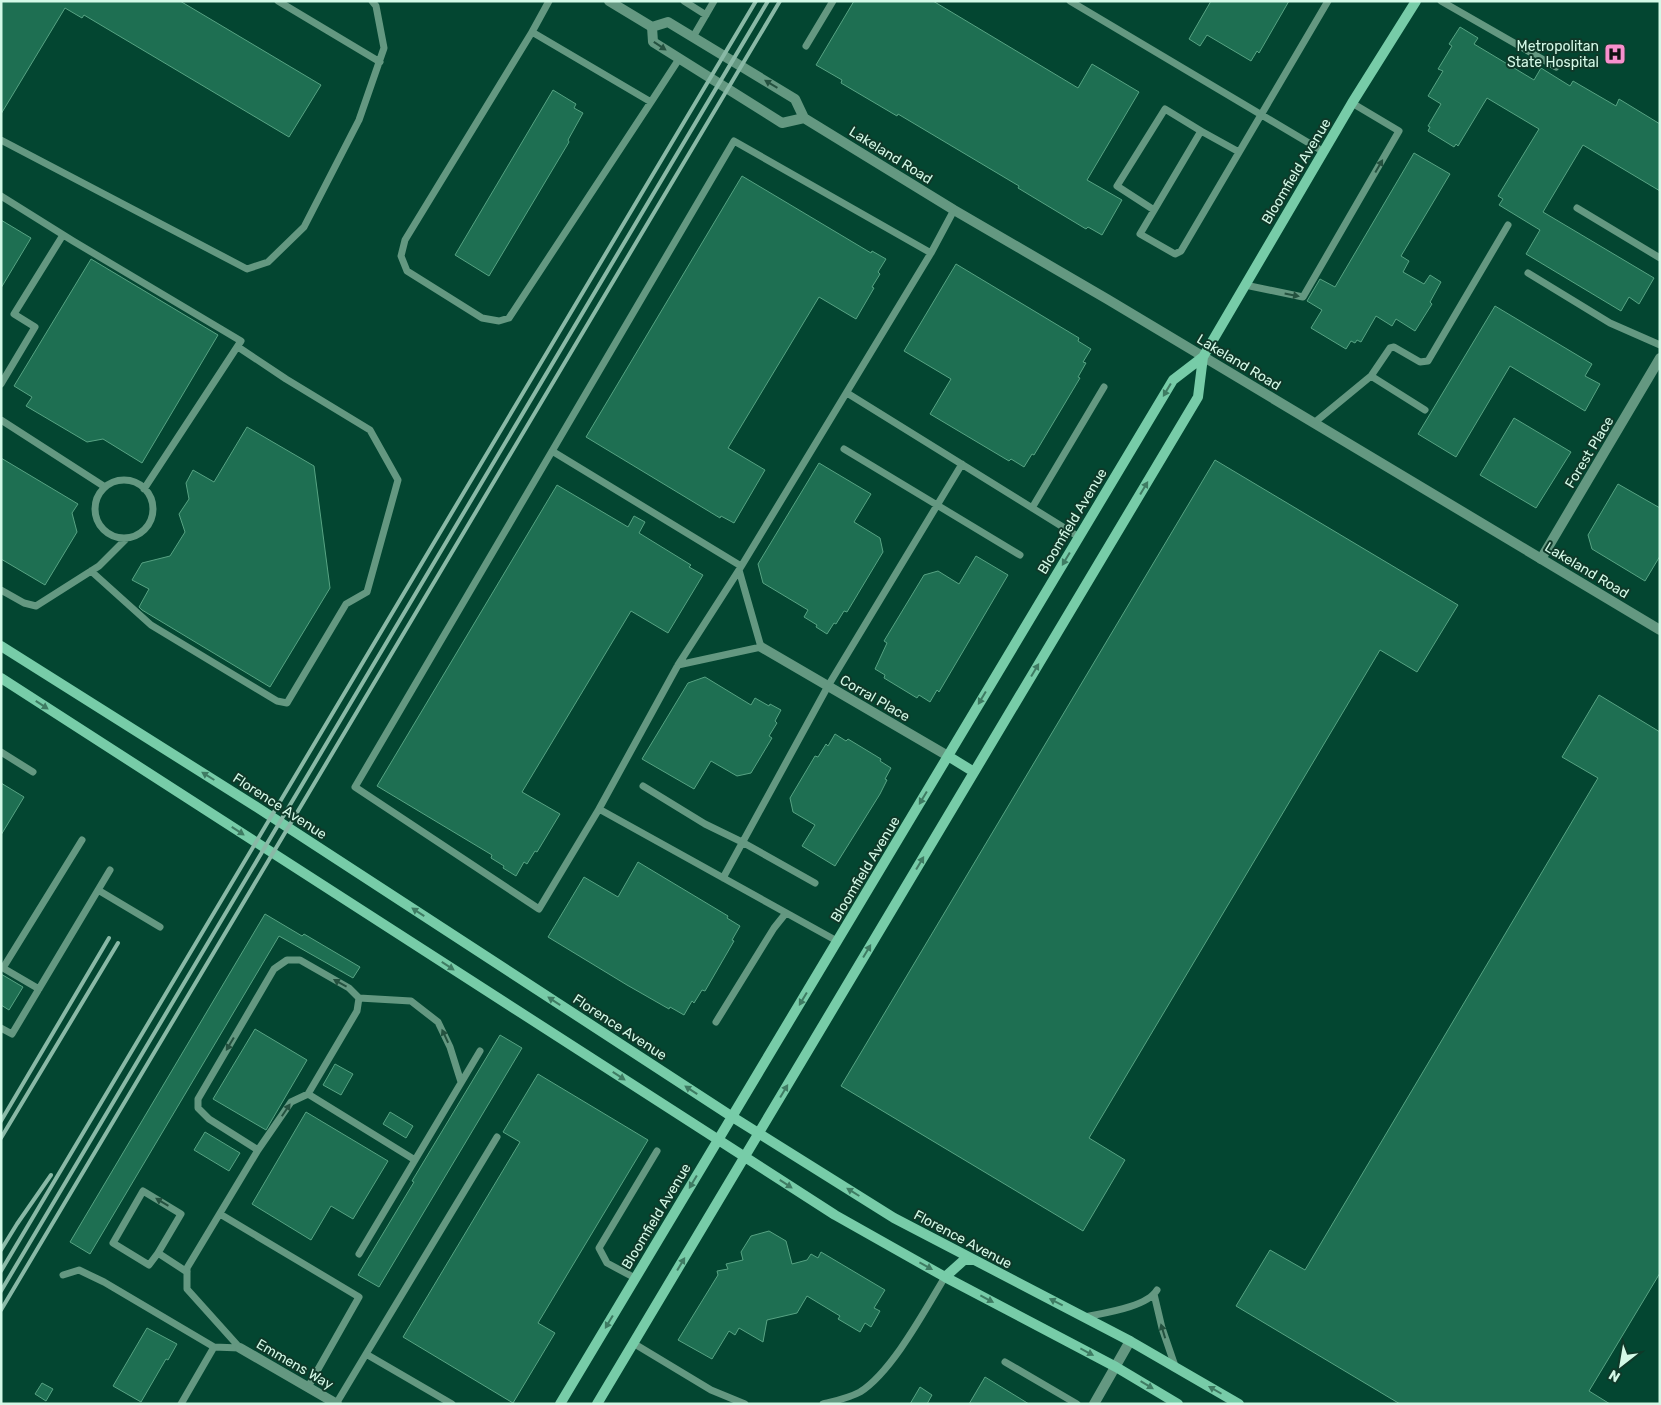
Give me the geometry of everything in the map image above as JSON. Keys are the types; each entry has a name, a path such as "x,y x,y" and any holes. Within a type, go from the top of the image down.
{"main road":[{"name":"Bloomfield Avenue","path":"560,1404 1173,380 1203,357 1352,103 1416,1"},
{"name":"Bloomfield Avenue","path":"597,1404 1198,396 1203,357"},
{"name":"Florence Avenue","path":"1,646 255,806 732,1116 894,1218 1130,1341 1239,1404"},
{"path":"1,678 834,1215 945,1278 1116,1367 1178,1404"},
{"name":"Corral Place","path":"948,756 974,772"},
{"path":"945,1278 964,1260 974,1260"}],"street":[{"path":"609,1 652,27 653,42 782,123 804,118"},
{"name":"Lakeland Road","path":"652,27 668,22 795,99 804,118 954,210 1107,299 1660,630"},
{"name":"Forest Place","path":"1541,559 1660,358"},
{"name":"Corral Place","path":"761,648 948,756"},
{"path":"1094,1404 1130,1341"},
{"name":"Emmens Way","path":"240,1348 336,1404"}],"lane":[{"path":"278,1 380,62"},
{"path":"1,140 247,269 268,262 304,227 359,120 384,48 376,6 372,1"},
{"path":"548,1 532,32 405,240 401,256 407,271 482,318 499,320 509,318 679,59"},
{"path":"684,1 706,15"},
{"path":"693,38 714,1"},
{"path":"806,46 833,1"},
{"path":"1070,1 1324,152"},
{"path":"1201,131 1140,234 1175,254 1181,251 1328,1"},
{"path":"1441,1 1556,67"},
{"path":"532,32 651,102"},
{"path":"1245,285 1303,297 1399,131 1352,103"},
{"path":"1154,210 1117,186 1165,109 1239,152"},
{"path":"932,253 734,141 355,788 539,909 600,809 678,665 740,568 932,253 954,210"},
{"path":"1,196 241,341 144,489"},
{"path":"1577,208 1660,258"},
{"path":"1314,423 1371,376 1386,352 1394,347 1420,362 1428,361 1508,225"},
{"path":"1,384 35,327 14,314 63,234"},
{"path":"1528,273 1610,323 1660,345"},
{"path":"91,571 151,625 277,701 287,703 346,604 367,592 398,480 370,430 286,379 238,347"},
{"path":"1371,376 1425,410"},
{"path":"1032,508 1104,387"},
{"path":"847,393 1079,537"},
{"path":"1,420 105,487"},
{"path":"844,450 1020,555"},
{"path":"552,451 740,568 761,648 678,665"},
{"path":"723,878 828,686 962,464"},
{"path":"123,480 132,481 144,489 152,501 153,510 152,519 147,528 140,534 127,538 112,536 104,531 98,523 95,514 98,494 113,482 123,480"},
{"path":"1,590 24,603 36,606 98,566 127,538"},
{"path":"1,752 33,772"},
{"path":"643,786 705,824 742,842 815,883"},
{"path":"600,809 837,942"},
{"path":"38,990 3,968 82,840"},
{"path":"1,1028 12,1034 110,870"},
{"path":"98,890 160,927"},
{"path":"716,1022 774,928 786,913"},
{"path":"258,1150 209,1119 198,1108 198,1098 274,969 287,960 300,960 349,988 359,998 411,1001 438,1022 450,1047 462,1082"},
{"path":"240,1348 187,1288 187,1268 258,1150 291,1102 308,1094 357,1011 359,998"},
{"path":"359,1254 480,1051"},
{"path":"308,1094 415,1160"},
{"path":"336,1404 497,1137"},
{"path":"635,1278 607,1263 599,1248 657,1151"},
{"path":"143,1191 181,1214 158,1253 150,1265 113,1243 143,1191"},
{"path":"220,1214 359,1297 308,1387"},
{"path":"158,1253 187,1272"},
{"path":"63,1275 79,1270 104,1282 214,1348 240,1348"},
{"path":"823,1404 860,1392 874,1380 889,1364 945,1278"},
{"path":"1085,1317 1133,1306 1156,1292 1162,1328 1175,1366"},
{"path":"634,1344 711,1390 745,1404"},
{"path":"181,1404 214,1348"},
{"path":"366,1354 452,1404"},
{"path":"1005,1362 1077,1404"}],"building":[{"path":"1,1 180,1 321,85 289,137 84,15 82,18 65,8 1,114"},
{"path":"854,1 933,1 1078,88 1092,64 1139,92 1087,180 1122,200 1102,235 1088,227 1086,229 1018,188 1019,186 898,114 897,116 841,83 842,80 816,65"},
{"path":"1211,1 1289,1 1259,53 1257,51 1251,61 1207,35 1200,46 1189,39"},
{"path":"1460,27 1478,38 1474,44 1534,80 1541,68 1570,86 1573,81 1616,106 1619,99 1660,124 1660,191 1583,145 1543,212 1654,278 1639,304 1629,297 1621,311 1526,254 1540,230 1499,205 1503,199 1498,196 1539,129 1487,98 1458,146 1456,144 1454,147 1428,131 1430,127 1428,126 1441,104 1428,96 1443,71 1438,69 1452,46 1449,44"},
{"path":"553,90 576,104 574,108 583,113 568,140 569,142 489,276 455,255"},
{"path":"1414,153 1450,174 1401,256 1409,261 1403,272 1424,284 1430,275 1441,282 1430,302 1432,304 1415,331 1396,319 1392,326 1376,316 1361,342 1357,340 1355,343 1351,341 1346,349 1311,328 1322,310 1307,301 1320,279 1335,287"},
{"path":"742,176 871,253 872,251 886,259 878,272 880,274 872,287 874,288 856,319 819,297 728,448 765,470 734,523 721,516 720,518 586,437"},
{"path":"1,220 31,238 1,288"},
{"path":"91,259 218,335 142,463 103,439 87,442 26,406 32,397 14,386"},
{"path":"956,264 1079,338 1078,341 1091,349 1083,362 1086,363 1078,377 1080,378 1034,455 1032,454 1024,467 1011,459 1009,461 930,414 951,379 904,351"},
{"path":"1495,306 1592,364 1585,376 1600,384 1585,411 1510,366 1456,457 1418,434"},
{"path":"1514,418 1571,452 1536,508 1480,475"},
{"path":"247,427 314,466 330,588 270,687 142,610 139,607 149,589 132,580 142,563 170,556 185,532 179,514 189,499 186,483 193,470 214,482"},
{"path":"1,458 78,504 72,513 77,532 45,585 1,559"},
{"path":"1215,460 1458,605 1417,672 1380,650 1089,1138 1125,1160 1083,1231 841,1086"},
{"path":"819,463 871,494 854,522 880,538 883,552 847,612 844,611 827,634 804,617 808,610 763,583 758,564"},
{"path":"1618,484 1660,508 1660,556 1645,581 1592,549 1588,535"},
{"path":"557,485 628,527 634,516 645,522 639,533 691,565 689,567 703,575 668,633 631,611 522,792 560,814 537,852 535,851 527,864 524,862 516,876 491,858 492,855 377,786"},
{"path":"976,556 1008,575 939,692 937,690 930,702 919,695 917,698 884,678 885,675 875,669 887,643 884,641 924,575 938,571 959,584"},
{"path":"705,677 751,705 755,698 781,710 775,721 777,723 769,736 772,738 751,773 737,776 711,761 694,789 642,759 688,683"},
{"path":"1599,695 1660,732 1660,1273 1589,1391 1610,1404 1400,1404 1236,1306 1270,1250 1305,1270 1598,778 1562,757"},
{"path":"835,734 846,741 848,739 881,759 880,761 891,768 880,794 835,866 802,846 815,825 793,812 790,798 815,756 818,757 826,744 828,746"},
{"path":"1,783 24,797 1,835"},
{"path":"638,862 728,916 727,918 740,926 732,940 734,941 705,991 702,990 694,1003 692,1001 684,1015 670,1007 669,1009 627,985 548,937 584,877 618,897"},
{"path":"265,914 302,936 304,934 360,967 353,978 279,936 90,1254 70,1242"},
{"path":"1,974 23,987 9,1010 1,1005"},
{"path":"255,1029 307,1060 266,1130 213,1099"},
{"path":"500,1035 522,1048 379,1287 358,1275"},
{"path":"335,1064 353,1074 341,1095 323,1085"},
{"path":"538,1074 648,1140 538,1323 555,1333 513,1403 403,1337 520,1142 503,1132"},
{"path":"306,1112 388,1161 353,1219 331,1206 311,1240 252,1204"},
{"path":"390,1112 413,1126 406,1138 383,1124"},
{"path":"205,1132 240,1153 229,1171 194,1150"},
{"path":"769,1231 786,1241 792,1264 807,1260 811,1254 818,1258 821,1252 885,1290 874,1308 880,1311 871,1327 865,1323 860,1332 838,1319 840,1316 807,1296 797,1313 767,1320 763,1342 739,1328 735,1335 729,1331 712,1359 678,1340 718,1275 717,1271 728,1269 726,1264 743,1260 741,1252 751,1236"},
{"path":"147,1328 177,1344 141,1402 113,1386"},
{"path":"985,1377 1029,1404 969,1404"},
{"path":"42,1383 53,1389 46,1401 35,1394"},
{"path":"920,1387 932,1395 927,1404 910,1404"}],"railway":[{"path":"1,1271 756,1"},
{"path":"1,1291 768,1"},
{"path":"1,1310 780,1"},
{"path":"1,1121 109,938"},
{"path":"1,1138 118,943"},
{"path":"1,1250 51,1175"}],"place":[{"name":"Metropolitan State Hospital","path":"1615,54"}]}
